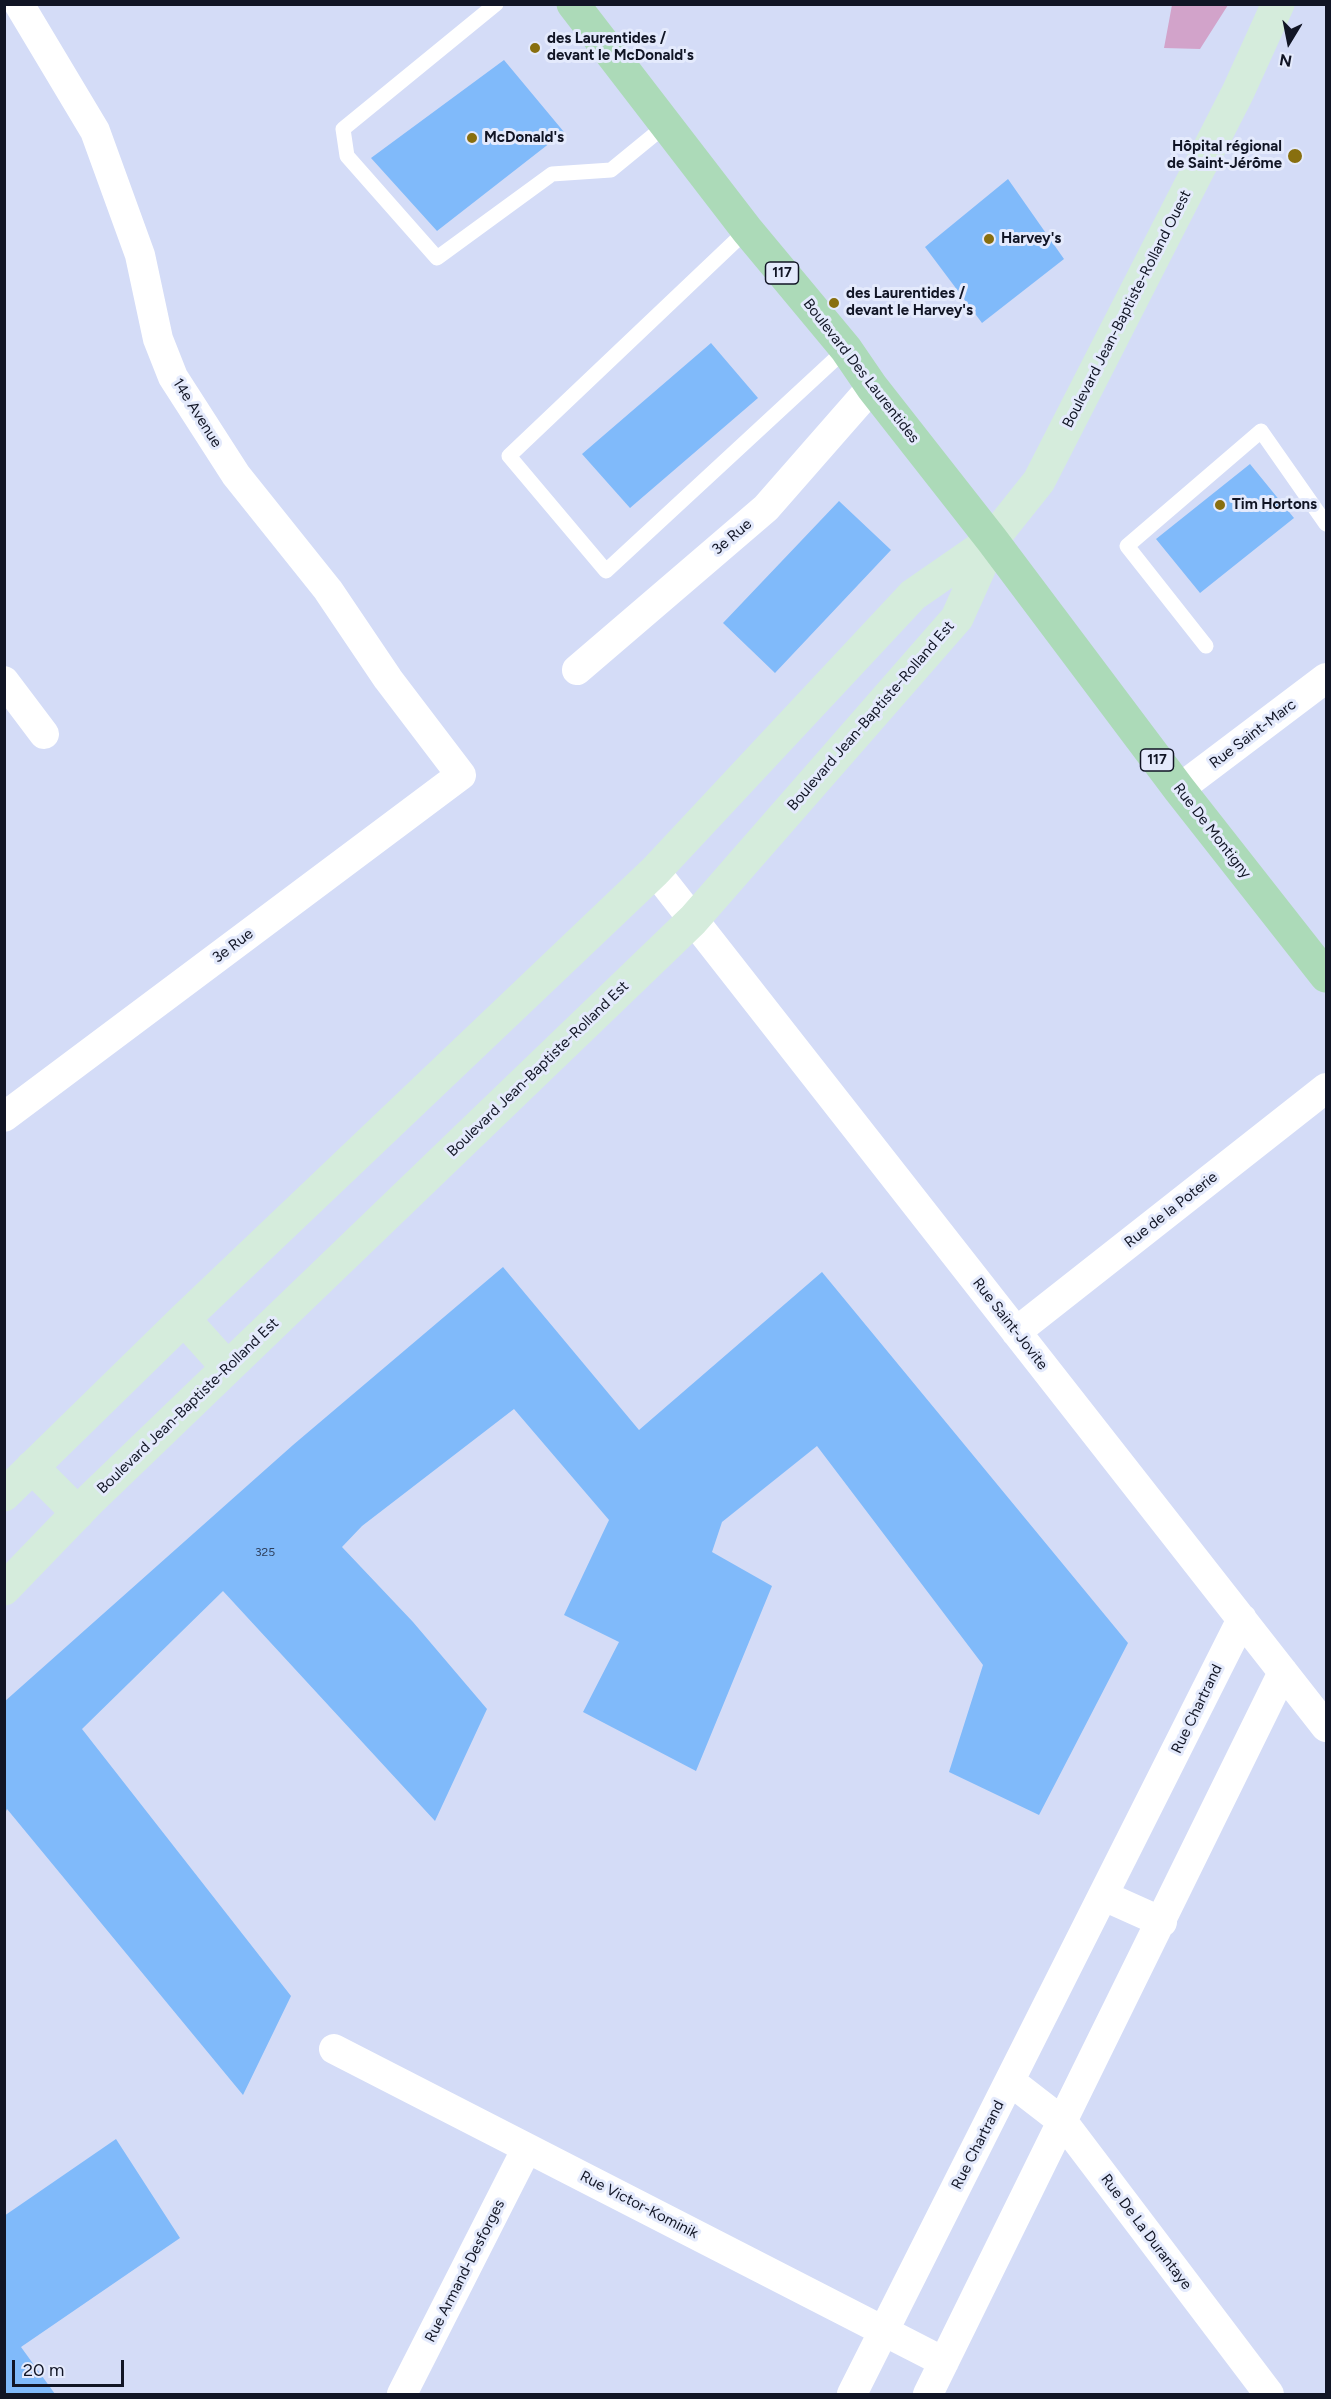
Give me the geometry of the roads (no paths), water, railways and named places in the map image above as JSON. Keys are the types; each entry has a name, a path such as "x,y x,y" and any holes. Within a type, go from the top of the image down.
{"main road":[{"name":"Boulevard Des Laurentides","path":"573,4 747,230 846,349 872,387 992,540"},
{"name":"Rue De Montigny","path":"992,540 1179,789 1326,976"}],"street":[{"name":"14e Avenue","path":"19,4 95,131 140,255 158,339 173,377 236,475 328,590 388,679 461,775"},
{"name":"Boulevard Jean-Baptiste-Rolland Ouest","path":"992,540 1039,481 1238,92 1278,4"},
{"name":"3e Rue","path":"577,670 766,508 872,387"},
{"path":"4,1495 184,1319 655,871 913,595 992,540"},
{"name":"Boulevard Jean-Baptiste-Rolland Est","path":"4,1589 227,1367 693,920 957,618 992,540"},
{"name":"Rue Saint-Marc","path":"1179,789 1326,678"},
{"path":"4,681 44,734"},
{"name":"3e Rue","path":"4,1117 461,775"},
{"name":"Rue Saint-Jovite","path":"655,871 1326,1727"},
{"name":"Rue de la Poterie","path":"1016,1332 1326,1088"},
{"path":"184,1319 227,1367"},
{"path":"32,1467 78,1513"},
{"name":"Rue Chartrand","path":"852,2394 1242,1619"},
{"path":"928,2394 1283,1672"},
{"path":"1104,1896 1162,1922"},
{"name":"Rue Victor-Kominik","path":"334,2049 944,2362"},
{"name":"Rue De La Durantaye","path":"1010,2081 1063,2122 1269,2394"},
{"name":"Rue Armand-Desforges","path":"402,2394 527,2148"}],"lane":[{"path":"496,4 343,129 347,156 437,258 552,174 611,170 666,125"},
{"path":"747,230 509,456 606,571 846,349"},
{"path":"1206,646 1127,546 1261,431 1326,524"}],"place":[{"name":"des Laurentides / devant le McDonald's","path":"535,48"},
{"name":"McDonald's","path":"472,138"},
{"name":"Hôpital régional de Saint-Jérôme","path":"1295,156"},
{"name":"Harvey's","path":"989,239"},
{"name":"des Laurentides / devant le Harvey's","path":"834,303"},
{"name":"Tim Hortons","path":"1220,505"}]}
